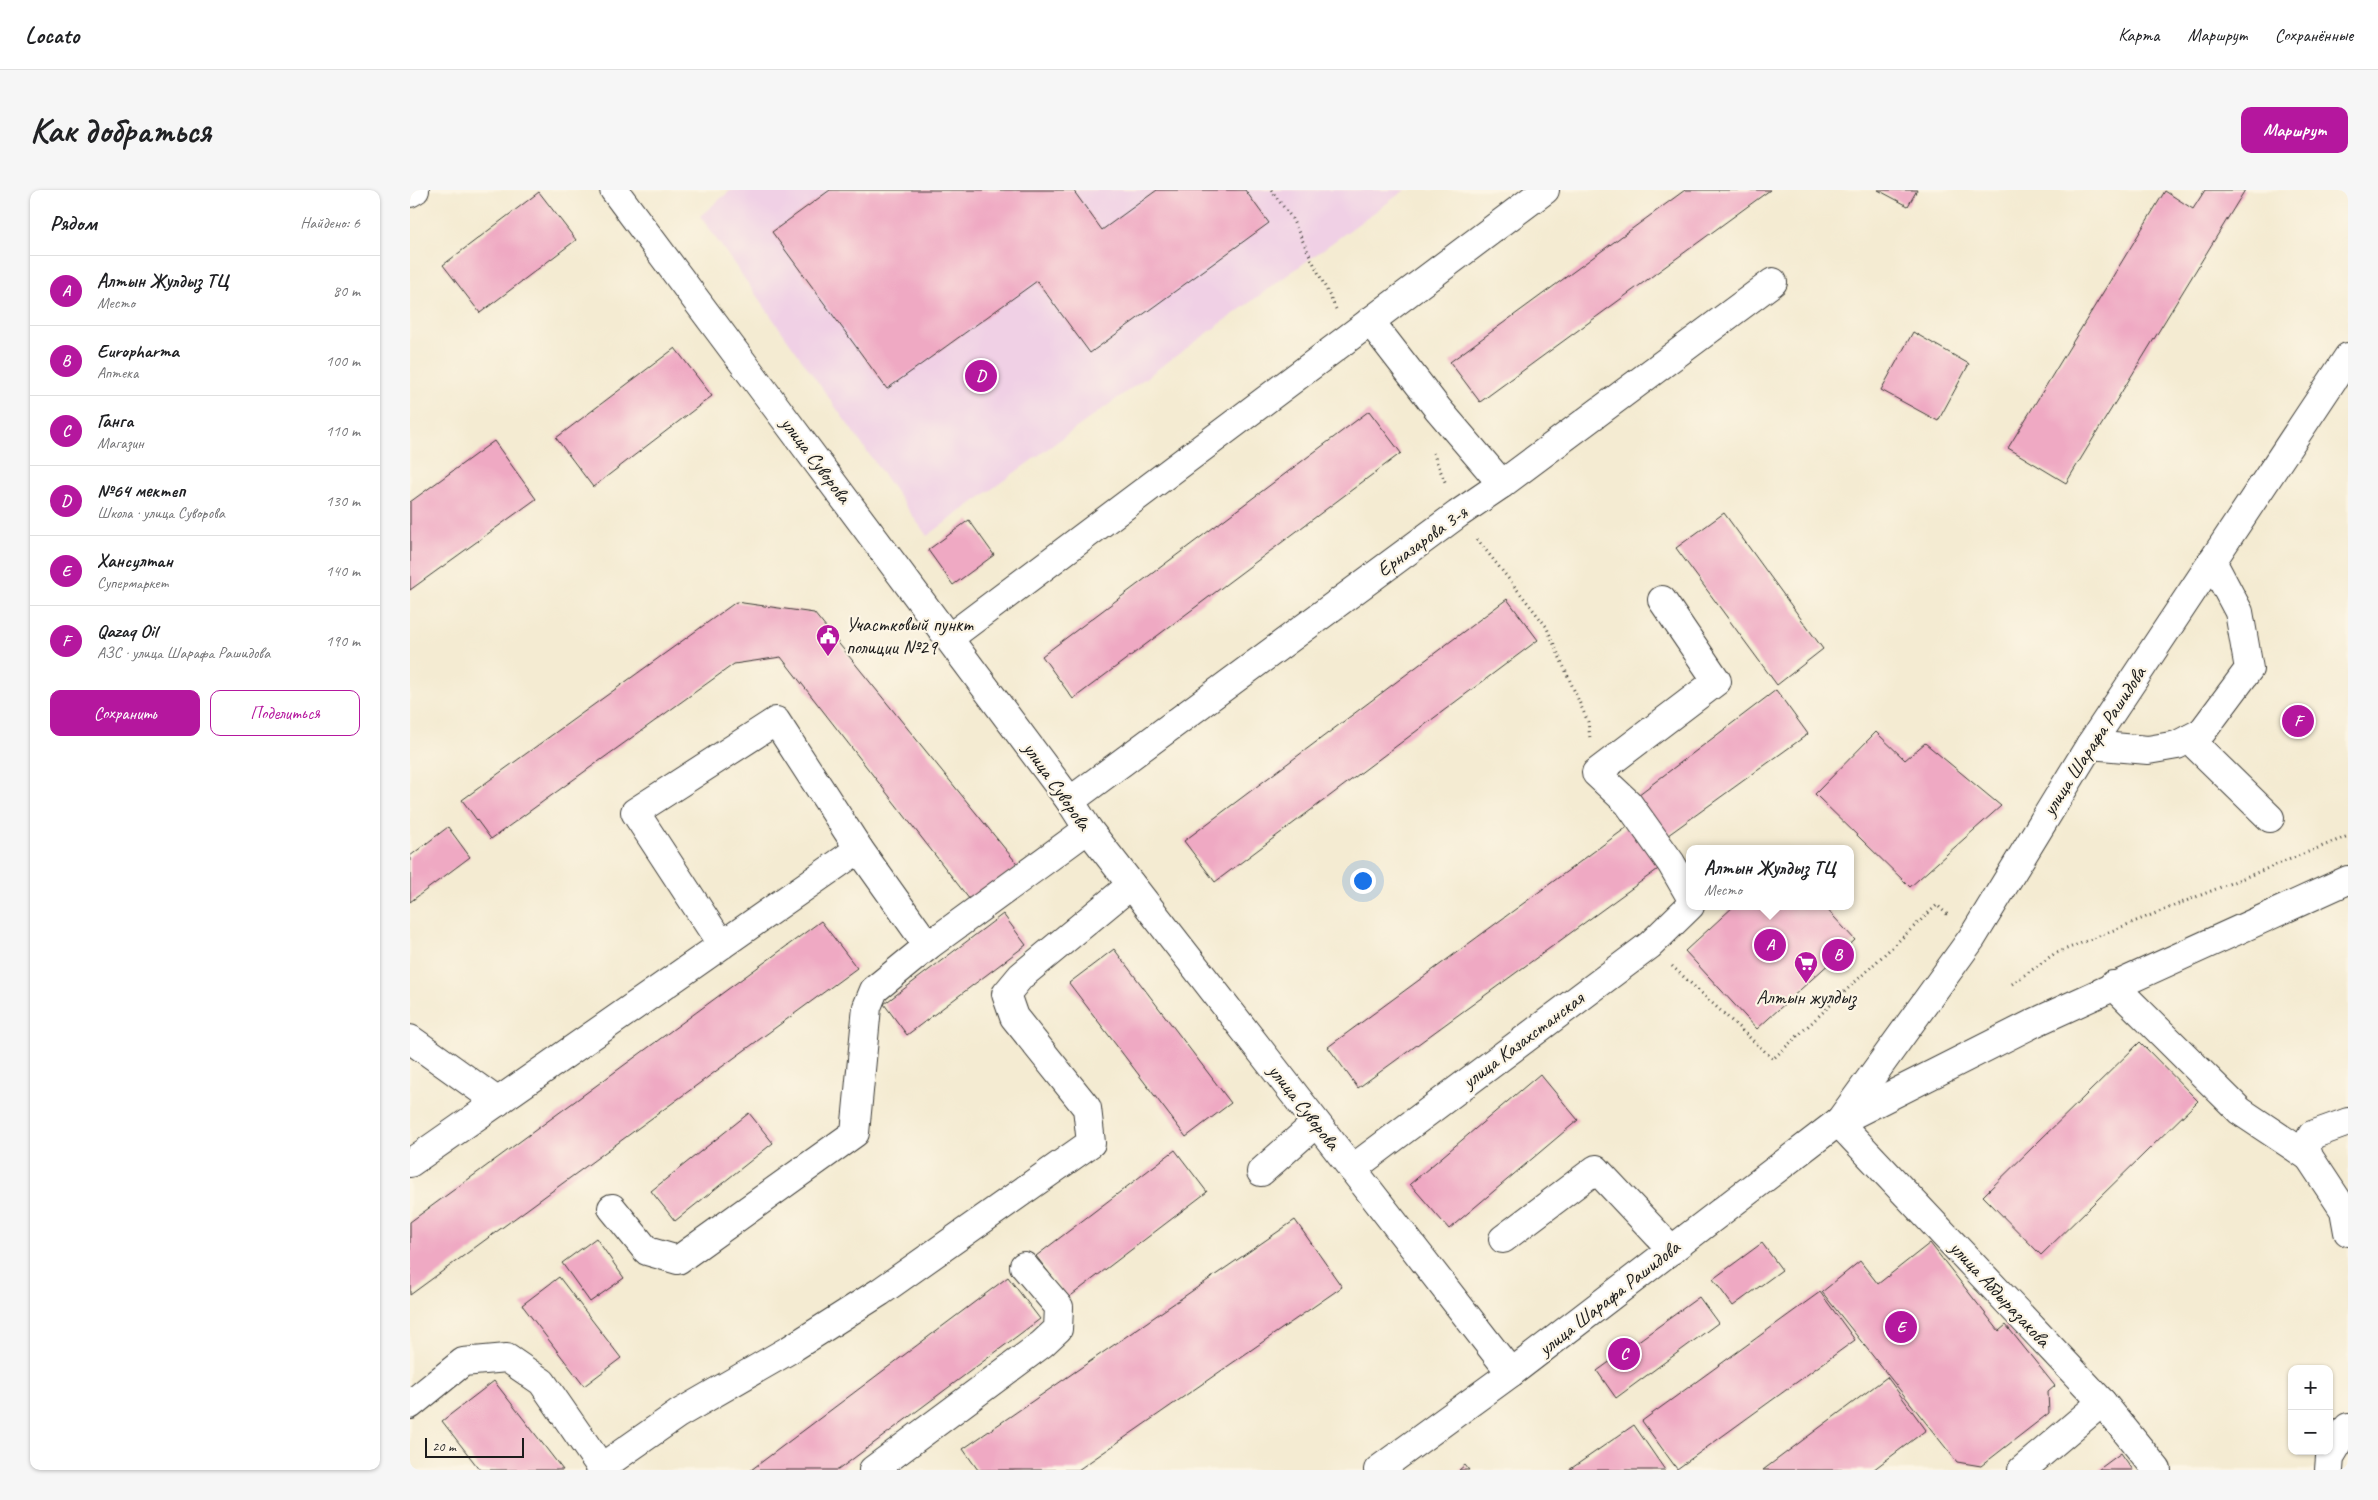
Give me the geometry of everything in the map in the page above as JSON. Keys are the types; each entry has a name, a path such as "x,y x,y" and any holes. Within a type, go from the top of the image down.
{"street":[{"path":"410,193 416,190"},
{"name":"улица Суворова","path":"614,190 1070,801 1088,829 1511,1373"},
{"path":"949,638 1545,190"},
{"name":"Ерназарова 3-я","path":"1070,801 1458,514 1502,484 1773,282"},
{"path":"1360,329 1438,409 1502,484"},
{"name":"улица Шарафа Рашидова","path":"1838,1122 1972,938 2090,745 2348,357"},
{"path":"2090,745 2148,750 2177,745 2202,732 2249,669 2239,612 2212,561"},
{"path":"1662,600 1717,681 1596,773 1628,803 1671,864 1686,889"},
{"path":"722,945 635,812 776,721 859,850 928,946"},
{"path":"2189,739 2270,818"},
{"path":"612,1208 647,1251 678,1260 855,1133 867,1007 874,990 928,946 1088,829"},
{"path":"410,1164 859,850"},
{"name":"улица Шарафа Рашидова","path":"1378,1470 1511,1373 1838,1122 2113,985 2348,880"},
{"path":"410,1405 463,1362 507,1358 542,1382 603,1469 678,1414 789,1350 880,1292 1091,1143 1087,1108 1014,1017 1006,994 1021,976 1131,885"},
{"name":"улица Казахстанская","path":"1352,1169 1650,945 1686,910"},
{"path":"2113,985 2240,1111 2309,1157"},
{"path":"410,1039 498,1102"},
{"name":"улица Абдыразакова","path":"1838,1122 2102,1402 2157,1470"},
{"path":"2348,1122 2312,1135 2306,1146 2309,1157 2344,1210 2348,1232"},
{"path":"1261,1172 1316,1123"},
{"path":"1503,1239 1596,1169 1672,1250"},
{"path":"873,1470 1042,1344 1058,1328 1059,1308 1024,1266"},
{"path":"2022,1470 2102,1402"},
{"path":"2329,1470 2330,1458 2348,1427"}],"path":[{"path":"1271,190 1291,217 1360,329"},
{"path":"1431,449 1458,514 1546,626 1588,722 1596,773"},
{"path":"2012,984 2054,954 2348,836"},
{"path":"1650,945 1773,1059 1936,905 1972,938"}],"shaded area":[{"path":"731,190 1405,190 927,536 700,216"}],"building":[{"path":"830,190 1073,190 1102,230 1157,190 1245,190 1269,223 1090,353 1037,281 887,389 772,232"},
{"path":"1685,190 1770,190 1480,402 1450,362"},
{"path":"1878,190 1917,190 1908,206"},
{"path":"2205,190 2245,190 2066,483 2008,448 2165,191 2193,209"},
{"path":"539,192 576,240 480,313 443,265"},
{"path":"1913,332 1969,364 1938,421 1881,390"},
{"path":"675,348 712,396 593,487 556,438"},
{"path":"1369,411 1401,453 1073,699 1042,656"},
{"path":"494,441 536,499 410,590 410,502"},
{"path":"1724,513 1823,649 1777,685 1676,548"},
{"path":"969,520 994,555 953,585 928,550"},
{"path":"1507,599 1538,640 1215,882 1184,841"},
{"path":"736,602 814,613 1019,866 970,900 781,657 734,664 491,839 462,800"},
{"path":"1776,690 1808,734 1664,838 1634,798"},
{"path":"1876,732 1905,760 1925,743 2001,806 1910,887 1815,794"},
{"path":"1630,825 1661,867 1358,1088 1328,1047"},
{"path":"448,827 470,857 410,902 410,856"},
{"path":"1730,910 1828,910 1855,940 1757,1029 1685,951"},
{"path":"1003,914 1026,945 907,1035 884,1004"},
{"path":"821,921 857,968 410,1295 410,1222"},
{"path":"1114,949 1231,1103 1186,1137 1069,983"},
{"path":"2140,1042 2198,1101 2041,1255 1983,1196"},
{"path":"1540,1074 1578,1120 1449,1229 1410,1184"},
{"path":"749,1113 773,1143 675,1221 651,1191"},
{"path":"1175,1150 1207,1192 1068,1298 1036,1256"},
{"path":"1295,1220 1342,1287 1078,1470 978,1470 963,1449"},
{"path":"596,1238 624,1278 590,1302 562,1263"},
{"path":"1762,1243 1782,1270 1733,1306 1713,1279"},
{"path":"1930,1243 1999,1331 2006,1325 2055,1386 2048,1392 2049,1413 1981,1466 1957,1462 1822,1292 1860,1261 1878,1284"},
{"path":"559,1277 621,1358 584,1386 522,1305"},
{"path":"1008,1277 1040,1319 838,1470 751,1470"},
{"path":"1820,1292 1855,1340 1677,1469 1642,1421"},
{"path":"1699,1297 1718,1323 1616,1398 1597,1371"},
{"path":"1887,1377 1926,1430 1873,1470 1763,1470"},
{"path":"494,1381 563,1470 480,1470 442,1421"},
{"path":"1634,1425 1665,1470 1569,1470"},
{"path":"2121,1453 2133,1470 2098,1470"},
{"path":"1465,1465 1469,1470 1459,1470"}],"place":[{"name":"№64 мектеп","path":"981,376"},
{"name":"Участковый пункт полиции №29","path":"828,657"},
{"name":"Qazaq Oil","path":"2298,721"},
{"name":"Алтын Жулдыз ТЦ","path":"1770,945"},
{"name":"Europharma","path":"1838,955"},
{"name":"Алтын жулдыз","path":"1806,984"},
{"name":"Хансултан","path":"1901,1327"},
{"name":"Ганга","path":"1624,1354"}]}
